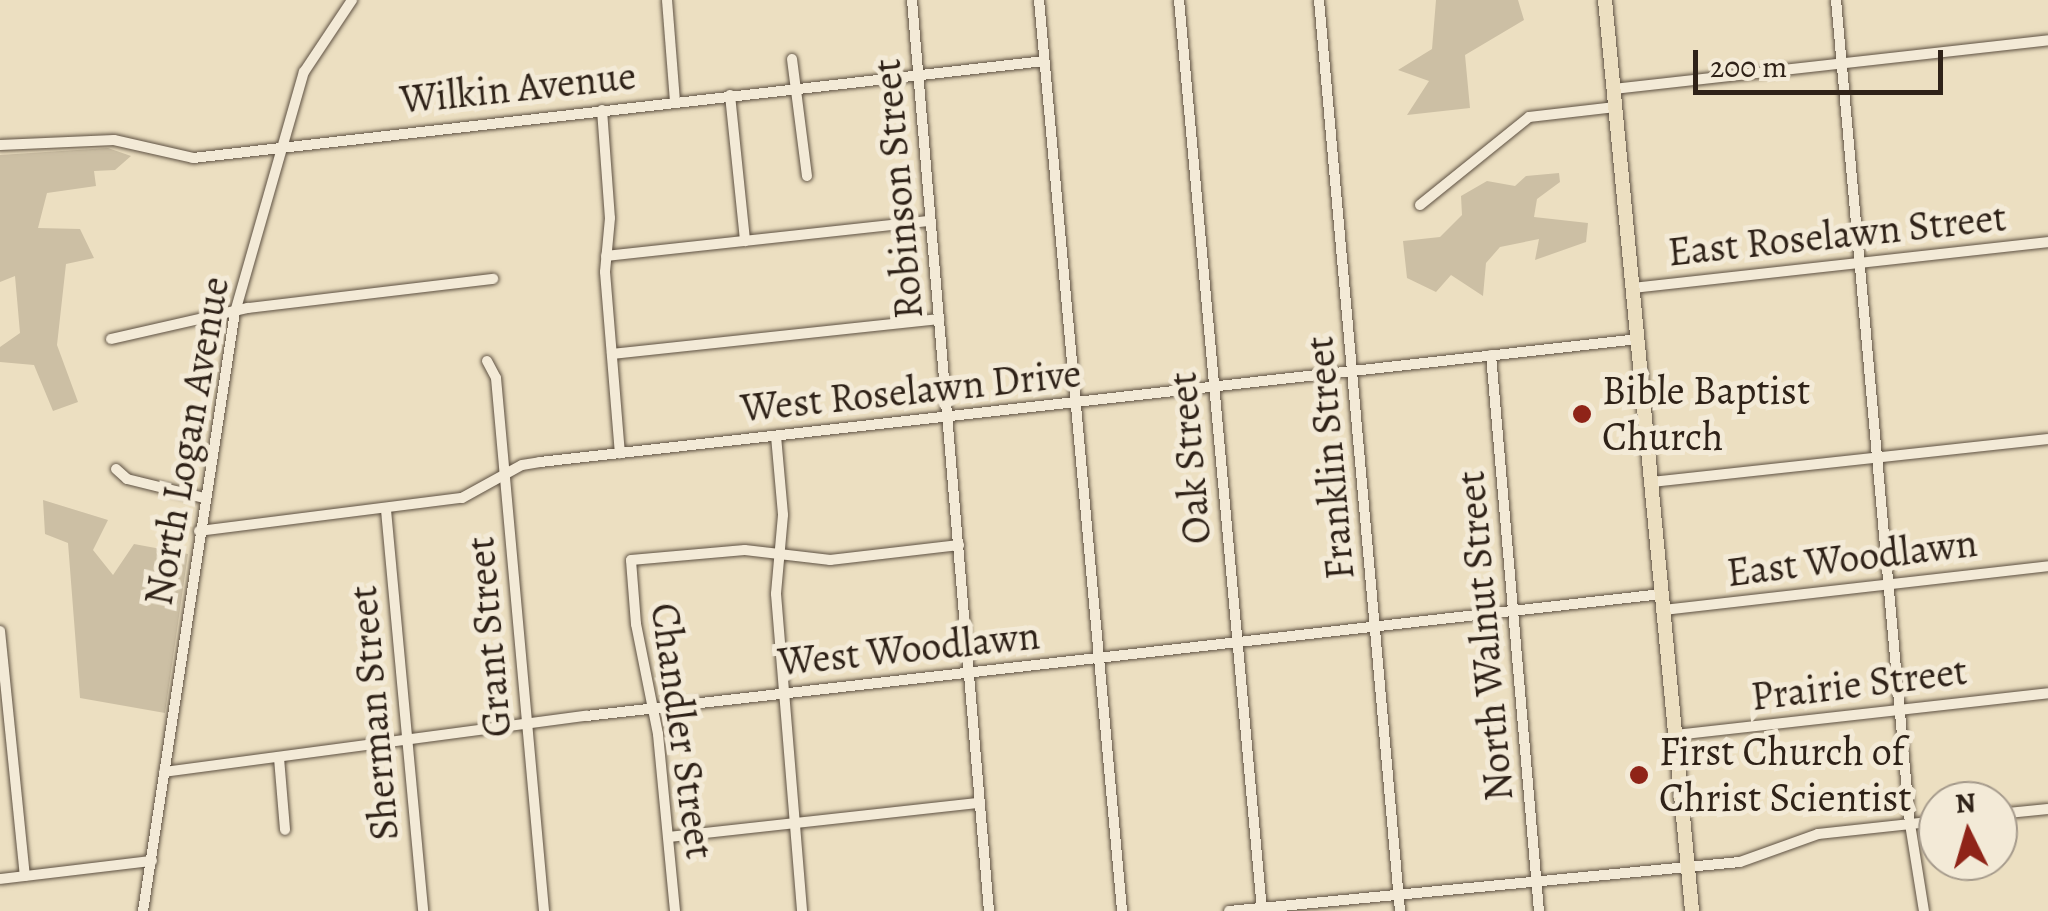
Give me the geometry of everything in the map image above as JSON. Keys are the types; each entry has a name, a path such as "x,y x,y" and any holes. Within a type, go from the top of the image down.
{"main road":[{"path":"1605,0 1692,911"}],"street":[{"name":"North Logan Avenue","path":"143,911 235,312 278,148 304,72 352,0"},
{"path":"667,0 676,101"},
{"name":"Robinson Street","path":"912,0 989,911"},
{"path":"1039,0 1122,911"},
{"name":"Oak Street","path":"1179,0 1262,910"},
{"name":"Franklin Street","path":"1319,0 1400,911"},
{"path":"1836,0 1910,824 1924,911"},
{"path":"1614,89 2048,40"},
{"path":"792,59 807,176"},
{"name":"Wilkin Avenue","path":"0,146 114,140 193,158 1044,61"},
{"path":"730,95 746,242"},
{"path":"1420,204 1529,117 1615,107"},
{"path":"602,110 610,218 606,256 620,452"},
{"path":"606,256 930,221"},
{"name":"East Roselawn Street","path":"1632,288 2048,242"},
{"path":"112,338 148,326 235,312 493,278"},
{"path":"612,354 939,318"},
{"name":"West Roselawn Drive","path":"199,531 462,498 506,472 620,452 1638,339"},
{"name":"North Walnut Street","path":"1491,355 1540,911"},
{"name":"Grant Street","path":"487,361 496,378 506,472 544,911"},
{"path":"776,436 776,594 802,911"},
{"path":"1652,482 2048,439"},
{"path":"116,469 127,479 204,498"},
{"name":"Sherman Street","path":"386,510 422,911"},
{"path":"779,554 830,560 959,545"},
{"name":"Chandler Street","path":"675,911 654,708 636,624 631,560 725,550 779,554"},
{"name":"East Woodlawn","path":"1664,610 2048,566"},
{"name":"West Woodlawn","path":"164,772 654,708 1662,594"},
{"path":"0,631 25,876"},
{"name":"Prairie Street","path":"1676,735 2048,693"},
{"path":"279,758 285,830"},
{"path":"669,837 979,803"},
{"path":"2018,812 2048,809"},
{"path":"1229,911 1740,862 1818,834 1918,823"},
{"path":"0,879 152,861"}],"shaded area":[{"path":"1436,0 1518,0 1524,20 1465,55 1470,108 1407,115 1429,81 1398,70 1432,49"},
{"path":"108,148 131,156 115,170 94,171 96,186 47,193 38,228 80,229 94,258 66,264 57,345 78,402 53,411 34,365 0,362 0,347 20,333 15,276 0,282 0,155"},
{"path":"1559,173 1560,182 1537,199 1534,217 1588,223 1586,242 1535,260 1539,239 1500,247 1486,263 1483,296 1451,275 1436,292 1407,278 1403,241 1440,237 1462,215 1461,196 1487,181 1515,186 1526,176"},
{"path":"43,500 108,520 93,550 113,575 134,544 188,554 165,713 80,698 68,543 45,534"}],"place":[{"name":"Bible Baptist Church","path":"1582,414"},
{"name":"First Church of Christ Scientist","path":"1639,775"}]}
